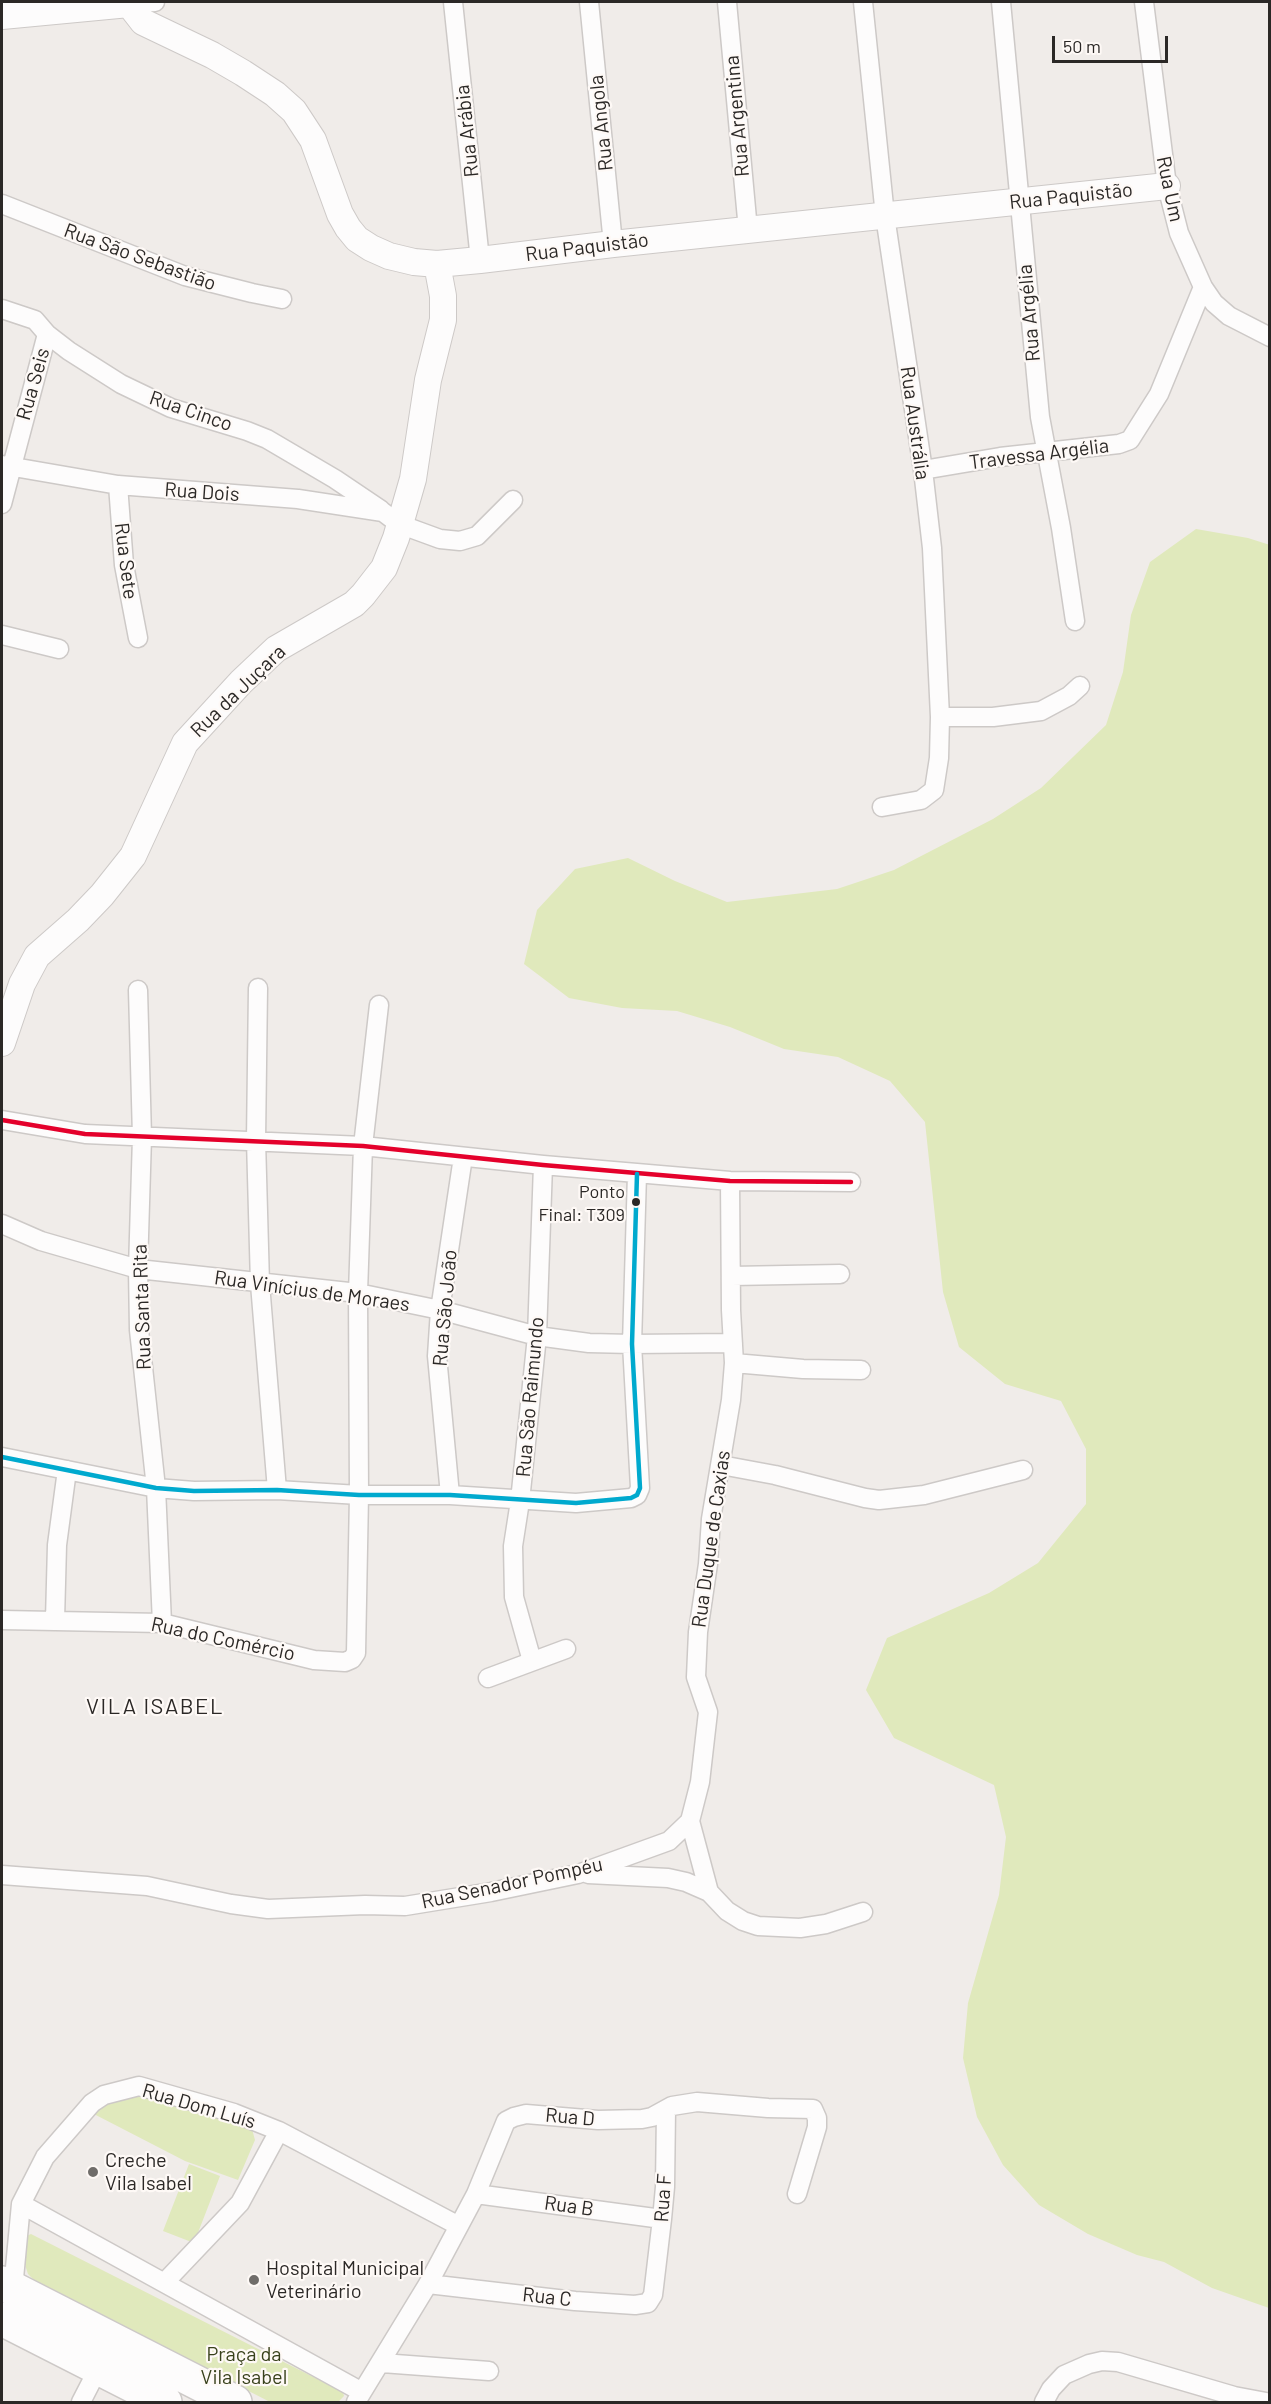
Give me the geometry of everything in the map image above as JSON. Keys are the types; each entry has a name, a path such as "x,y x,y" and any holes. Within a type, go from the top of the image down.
{"highway":[{"path":"7,2286 235,2403"},
{"path":"2,2319 165,2403"}],"street":[{"path":"2,16 154,2"},
{"name":"Rua Arábia","path":"453,2 480,260"},
{"name":"Rua Angola","path":"589,2 613,244"},
{"name":"Rua Argentina","path":"727,2 748,230"},
{"name":"Rua Austrália","path":"863,2 885,216 923,470 932,549 940,717 939,758 934,790 921,800 882,807"},
{"name":"Rua Argélia","path":"1001,2 1018,200 1045,450 1061,528 1075,621"},
{"name":"Rua Um","path":"1144,2 1167,186 1179,233 1203,287 1214,303 1229,316 1269,336"},
{"name":"Rua Paquistão","path":"128,3 143,22 243,73 275,94 294,111 313,140 340,214 357,239 389,256 414,262 437,264 480,260 1018,200 1167,186"},
{"name":"Rua São Sebastião","path":"2,204 185,276 252,294 282,299"},
{"name":"Rua da Juçara","path":"2,1044 21,984 37,956 78,920 102,895 133,856 185,743 241,682 276,649 354,604 384,568 391,518 413,479 428,381 442,320 443,296 437,264"},
{"name":"Travessa Argélia","path":"923,470 1045,450 1119,444 1132,438 1159,394 1203,287"},
{"name":"Rua Cinco","path":"2,309 35,320 47,334 69,351 121,384 171,408 267,439 335,479 391,518"},
{"name":"Rua Seis","path":"2,504 6,465 47,334"},
{"name":"Rua Dois","path":"6,465 118,485 298,499 391,518"},
{"name":"Rua Sete","path":"118,485 124,565 138,638"},
{"path":"391,518 440,539 460,541 477,536 513,500"},
{"path":"2,635 59,650"},
{"path":"940,717 993,717 1041,711 1069,696 1080,686"},
{"path":"258,988 256,1140 261,1284 277,1490"},
{"name":"Rua Santa Rita","path":"138,990 142,1137 138,1269 139,1330 156,1488 162,1623"},
{"path":"359,1495 358,1293 363,1146 379,1005"},
{"path":"2,1120 85,1134 363,1146 636,1174 730,1181 851,1182"},
{"name":"Rua São João","path":"450,1495 437,1356 440,1310 463,1156"},
{"name":"Rua São Raimundo","path":"532,1661 514,1597 513,1546 520,1501 537,1336 543,1165"},
{"path":"2,1457 156,1488 194,1491 277,1490 359,1495 450,1495 576,1503 620,1501 637,1495 640,1488 632,1344 636,1174"},
{"name":"Rua Duque de Caxias","path":"709,1892 690,1821 700,1782 708,1712 696,1677 701,1598 708,1564 711,1519 721,1465 734,1363 731,1310 730,1181"},
{"name":"Rua Vinícius de Moraes","path":"2,1224 41,1241 138,1269 358,1293 440,1310 537,1336 589,1343 733,1343"},
{"path":"732,1276 840,1274"},
{"path":"734,1363 803,1369 861,1370"},
{"path":"721,1465 775,1475 879,1500 924,1495 1023,1470"},
{"path":"55,1620 57,1545 67,1470"},
{"name":"Rua do Comércio","path":"2,1620 162,1623 333,1663 345,1662 352,1659 356,1653 358,1641 359,1495"},
{"path":"488,1678 566,1649"},
{"name":"Rua Senador Pompéu","path":"2,1875 147,1886 231,1904 268,1909 365,1905 405,1906 481,1894 578,1874 669,1841 690,1821"},
{"path":"578,1874 668,1878 699,1886 742,1921 775,1929 826,1924 863,1912"},
{"name":"Rua Dom Luís","path":"7,2286 9,2246 21,2204 45,2157 92,2103 104,2094 139,2086 234,2113 279,2132 459,2226"},
{"name":"Rua D","path":"359,2398 428,2284 476,2194 506,2121 514,2117 526,2114 598,2120 636,2120 652,2117 682,2103 697,2102 813,2109 817,2118 817,2127 797,2194"},
{"name":"Rua F","path":"654,2287 665,2187 666,2110"},
{"path":"164,2283 240,2203 279,2132"},
{"name":"Rua B","path":"476,2194 662,2219"},
{"path":"21,2204 164,2283 359,2398"},
{"name":"Rua C","path":"428,2284 635,2305 643,2305 650,2301 654,2287"},
{"path":"1044,2403 1051,2389 1064,2375 1102,2361 1118,2362 1266,2403"},
{"path":"382,2363 489,2371"},
{"path":"81,2403 98,2369"}],"green space":[{"path":"1196,529 1248,538 1270,545 1269,2308 1212,2288 1164,2262 1137,2255 1088,2234 1039,2205 1003,2165 977,2117 963,2058 968,2003 999,1895 1006,1837 994,1785 894,1738 866,1690 887,1638 989,1593 1038,1563 1086,1504 1086,1449 1061,1401 1005,1384 959,1347 943,1292 925,1122 890,1081 838,1057 784,1049 730,1027 677,1011 622,1008 569,998 524,964 537,910 575,869 628,858 675,881 727,902 837,889 894,870 993,819 1041,788 1106,725 1123,672 1131,615 1150,562"},
{"path":"131,2092 252,2129 255,2140 238,2180 185,2161 90,2112 100,2102"},
{"path":"189,2164 220,2176 194,2243 163,2231"},
{"name":"Praça da Vila Isabel","path":"31,2234 343,2392 344,2396 338,2402 270,2402 35,2281 28,2274 24,2262 24,2237"}],"transit line":[{"path":"2,1120 85,1134 363,1146 543,1165 730,1181 851,1182"},
{"path":"2,1457 156,1488 194,1491 277,1490 359,1495 450,1495 576,1503 631,1498 637,1495 640,1488 632,1344 637,1174"}],"place":[{"name":"Ponto Final: T309","path":"636,1202"},
{"name":"Creche Vila Isabel","path":"93,2172"},
{"name":"Hospital Municipal Veterinário","path":"254,2280"}],"district":[{"name":"VILA ISABEL","path":"155,1707"}]}
